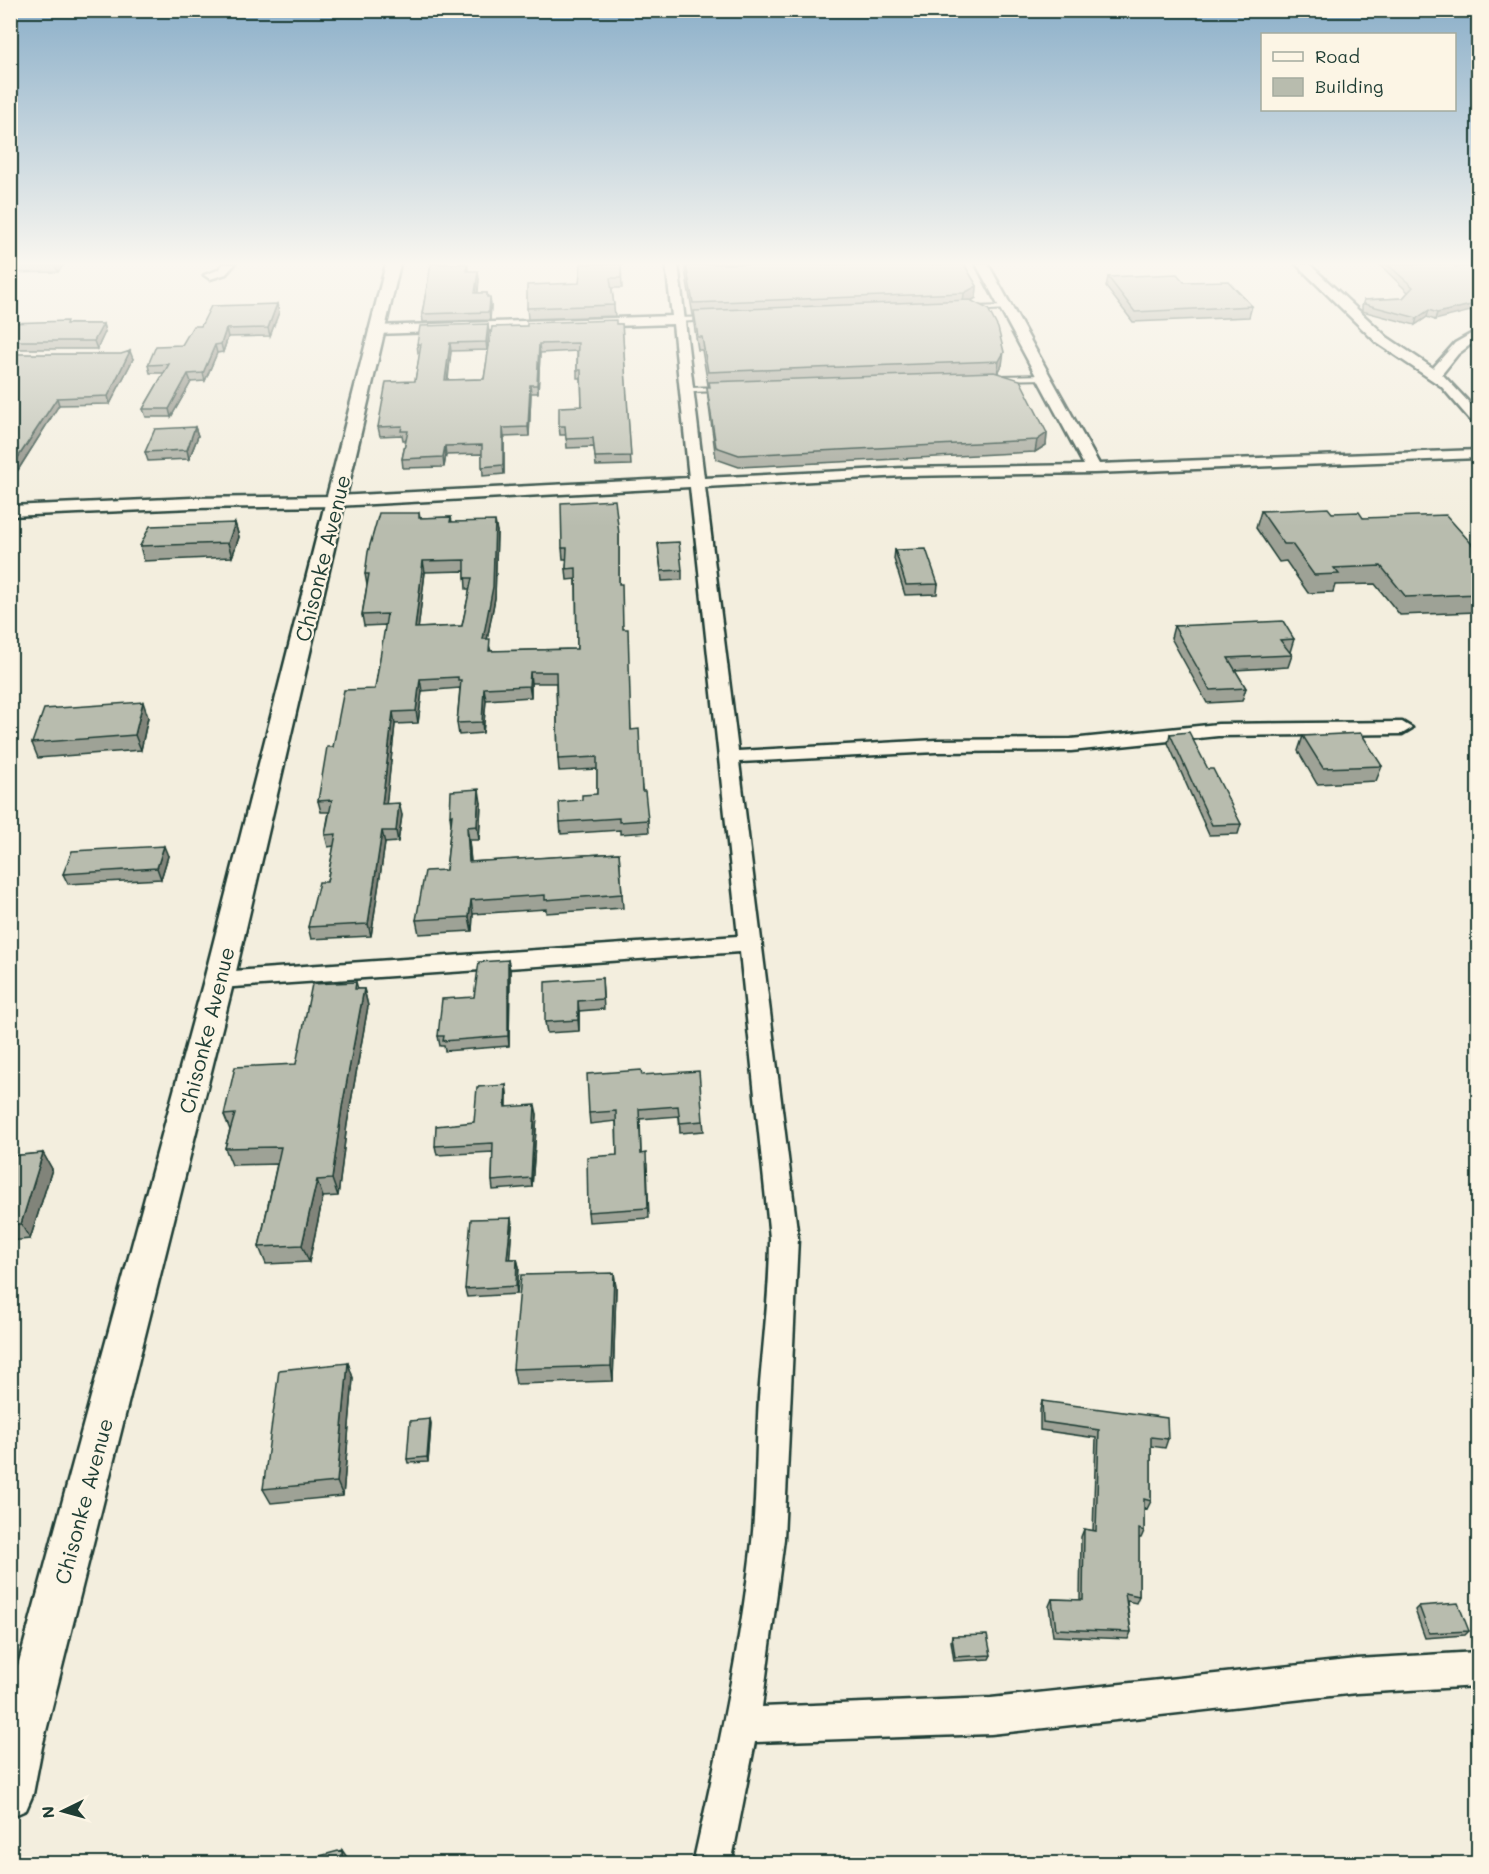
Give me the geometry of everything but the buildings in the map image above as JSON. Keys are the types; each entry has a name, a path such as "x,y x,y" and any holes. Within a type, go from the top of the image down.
{"street":[{"name":"Chisonke Avenue","path":"10,1794 15,1749 219,980 370,351"},
{"path":"682,351 782,1204 784,1272 777,1346 772,1429 773,1483 766,1560 742,1725 712,1863"},
{"path":"1031,351 1094,469"},
{"path":"1399,351 1446,383 1479,420"},
{"path":"1435,375 1455,351"},
{"path":"10,511 192,503 336,501 903,472 1094,469 1479,454"},
{"path":"729,757 936,746 1071,745 1218,730 1402,728"},
{"path":"219,980 750,943"},
{"path":"742,1725 991,1716 1357,1676 1479,1669"}],"lane":[{"path":"986,379 1046,377"},
{"path":"688,390 736,388"}]}
